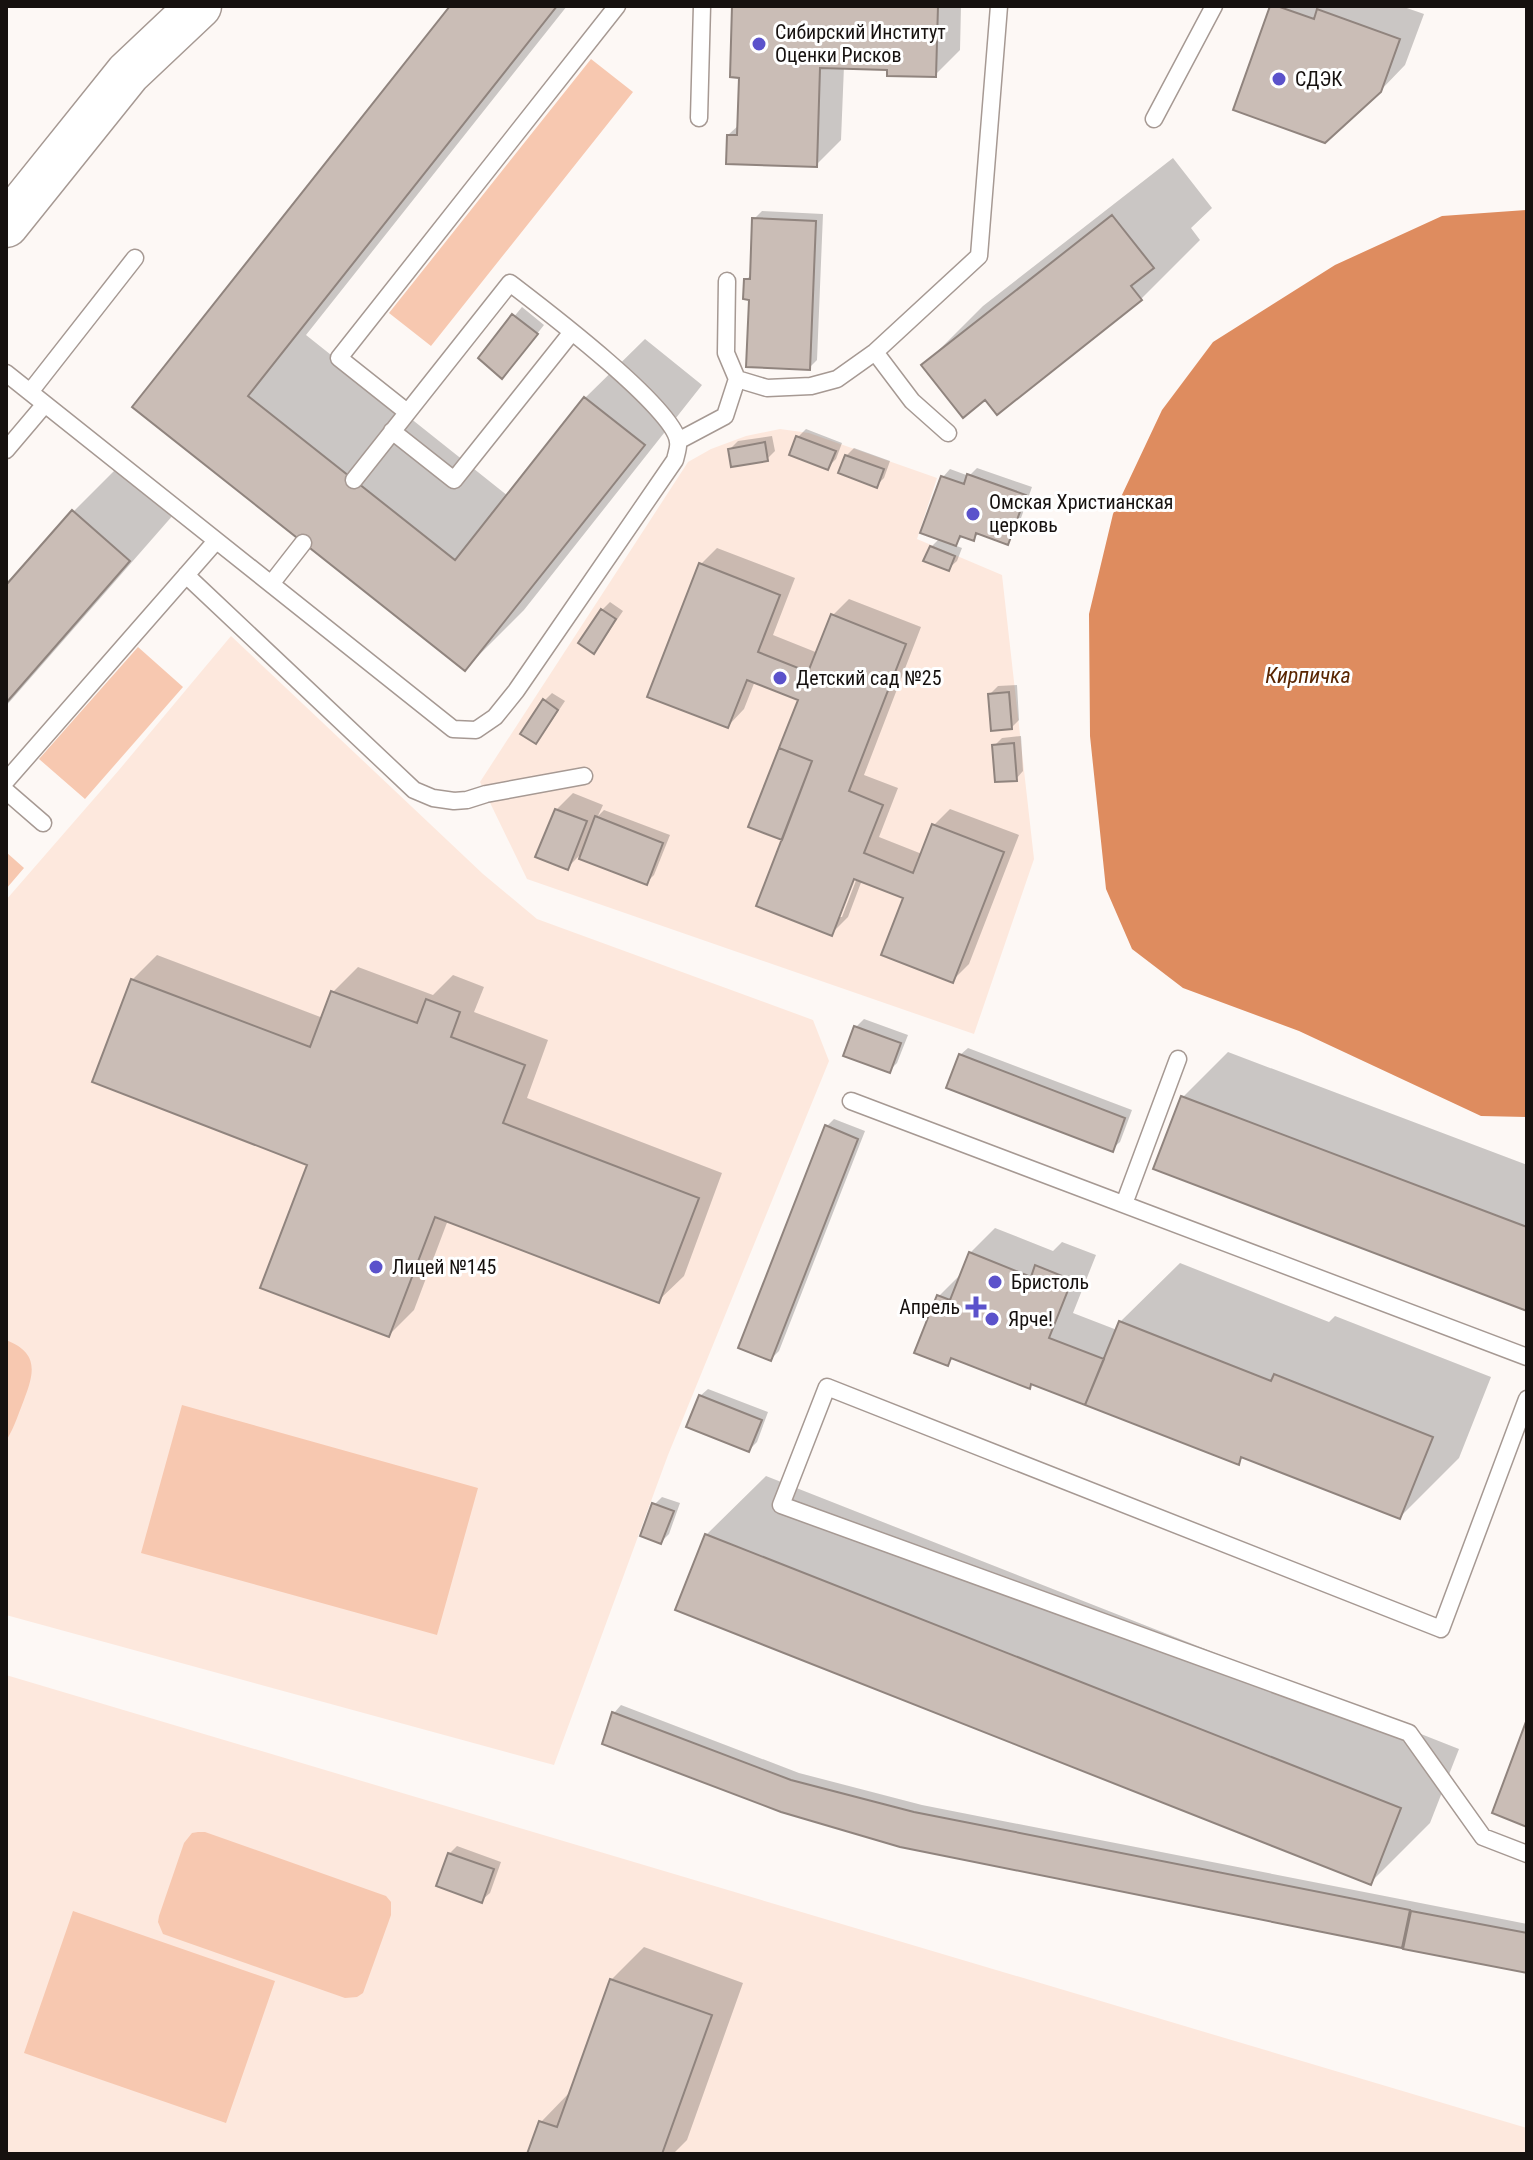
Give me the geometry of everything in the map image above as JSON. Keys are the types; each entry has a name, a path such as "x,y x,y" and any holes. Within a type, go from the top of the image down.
{"main road":[{"path":"128,73 155,6"},
{"path":"6,225 128,73 199,6"}],"lane":[{"path":"407,412 339,358 617,6"},
{"path":"699,118 702,6"},
{"path":"737,379 767,388 811,386 837,379 875,352 979,256 999,6"},
{"path":"1154,119 1214,6"},
{"path":"30,392 135,258"},
{"path":"678,441 725,416 737,379 726,353 727,281"},
{"path":"6,373 453,729 476,730 495,717 516,691 675,460 678,441 670,424 633,385 590,346 510,283 354,480"},
{"path":"392,431 454,480 572,332"},
{"path":"875,352 912,401 948,433"},
{"path":"6,450 45,404"},
{"path":"6,781 216,541"},
{"path":"271,584 303,543"},
{"path":"186,575 414,790 433,798 467,800 584,776"},
{"path":"6,791 43,823"},
{"path":"1124,1204 1178,1059"},
{"path":"851,1101 1527,1357"},
{"path":"1527,1399 1441,1629 827,1387 781,1505 1409,1733 1483,1837 1527,1854"}],"shaded area":[{"path":"591,59 633,92 431,346 389,313"},
{"name":"Детский сад №25","path":"780,429 809,433 937,478 917,539 1002,575 1034,859 974,1034 527,879 480,782 688,462 711,449 746,436"},
{"name":"Лицей №145","path":"231,636 483,874 537,919 813,1020 829,1061 668,1455 554,1765 6,1615 6,900"},
{"path":"138,647 183,687 85,799 39,759"},
{"path":"6,852 24,868 6,889"},
{"path":"6,1340 25,1352 32,1367 26,1394 6,1441"},
{"path":"182,1405 478,1488 437,1635 141,1553"},
{"path":"6,1675 1527,2128 1527,2154 6,2154"},
{"path":"205,1832 386,1896 391,1902 391,1915 363,1993 345,1998 163,1934 159,1916 184,1843 192,1833"},
{"path":"73,1911 275,1981 226,2123 24,2053"}],"water":[{"name":"Кирпичка","path":"1527,210 1527,1117 1481,1116 1299,1031 1183,988 1132,949 1106,889 1090,736 1089,614 1113,514 1162,410 1213,342 1335,265 1442,216"}],"building":[{"path":"450,6 557,6 248,396 455,560 584,397 645,445 465,671 132,407"},
{"path":"732,6 938,6 936,77 887,76 887,70 820,68 817,167 726,164 727,135 737,135 739,78 730,77"},
{"path":"1270,6 1314,19 1317,9 1400,39 1381,92 1325,143 1233,110"},
{"path":"1112,215 1154,268 1131,286 1142,300 997,415 985,400 963,418 921,365"},
{"path":"752,218 816,221 810,370 746,367 749,300 743,299 744,279 750,279"},
{"path":"512,314 538,334 502,379 478,358"},
{"path":"796,436 836,451 828,470 789,455"},
{"path":"765,442 768,461 731,467 728,449"},
{"path":"845,455 884,469 877,488 838,473"},
{"name":"Омская Христианская церковь","path":"967,474 1026,495 1008,545 976,533 974,541 960,536 956,546 920,533 941,476 964,484"},
{"path":"72,510 130,561 6,703 6,585"},
{"path":"930,546 955,556 949,571 923,561"},
{"path":"699,563 780,595 758,652 808,672 831,614 906,644 849,791 883,805 864,853 913,873 932,824 1004,852 953,983 881,955 903,898 854,879 832,936 756,906 812,761 779,748 798,700 747,680 728,728 647,697"},
{"path":"601,609 616,619 594,654 578,643"},
{"path":"1009,692 1012,729 991,731 988,694"},
{"path":"543,699 558,710 536,744 520,734"},
{"path":"1014,743 1017,781 995,782 992,745"},
{"path":"779,748 812,761 782,840 748,827"},
{"path":"555,809 587,821 568,870 535,857"},
{"path":"595,816 663,843 647,885 579,859"},
{"path":"131,979 310,1047 331,991 417,1023 426,999 460,1012 451,1037 525,1065 503,1123 699,1198 659,1303 435,1217 389,1337 260,1288 307,1165 92,1082"},
{"path":"854,1026 901,1043 890,1073 843,1056"},
{"path":"959,1054 1125,1118 1113,1152 946,1088"},
{"path":"1181,1096 1527,1227 1527,1311 1153,1169"},
{"path":"825,1125 858,1139 771,1361 738,1348"},
{"name":"Ярче!","path":"969,1252 1031,1277 1035,1265 1072,1280 1049,1338 1104,1359 1085,1405 1031,1384 1030,1389 951,1358 948,1366 914,1353 937,1295 950,1300"},
{"path":"1119,1321 1271,1381 1274,1374 1433,1437 1400,1519 1241,1457 1239,1465 1085,1405"},
{"path":"699,1395 762,1420 749,1452 686,1427"},
{"path":"652,1503 674,1511 661,1544 640,1536"},
{"path":"705,1534 1401,1808 1371,1885 675,1610"},
{"path":"612,1712 791,1780 914,1812 1410,1910 1402,1948 900,1847 781,1812 602,1744"},
{"path":"1527,1719 1527,1827 1492,1813"},
{"path":"448,1853 494,1869 482,1903 436,1886"},
{"path":"1411,1911 1527,1933 1527,1973 1403,1949"},
{"path":"610,1979 712,2015 662,2154 527,2154 539,2121 557,2127"}],"place":[{"name":"Сибирский Институт Оценки Рисков","path":"759,44"},
{"name":"СДЭК","path":"1279,79"},
{"name":"Омская Христианская церковь","path":"973,514"},
{"name":"Детский сад №25","path":"780,678"},
{"name":"Лицей №145","path":"376,1267"},
{"name":"Бристоль","path":"995,1282"},
{"name":"Апрель","path":"976,1307"},
{"name":"Ярче!","path":"992,1319"}]}
